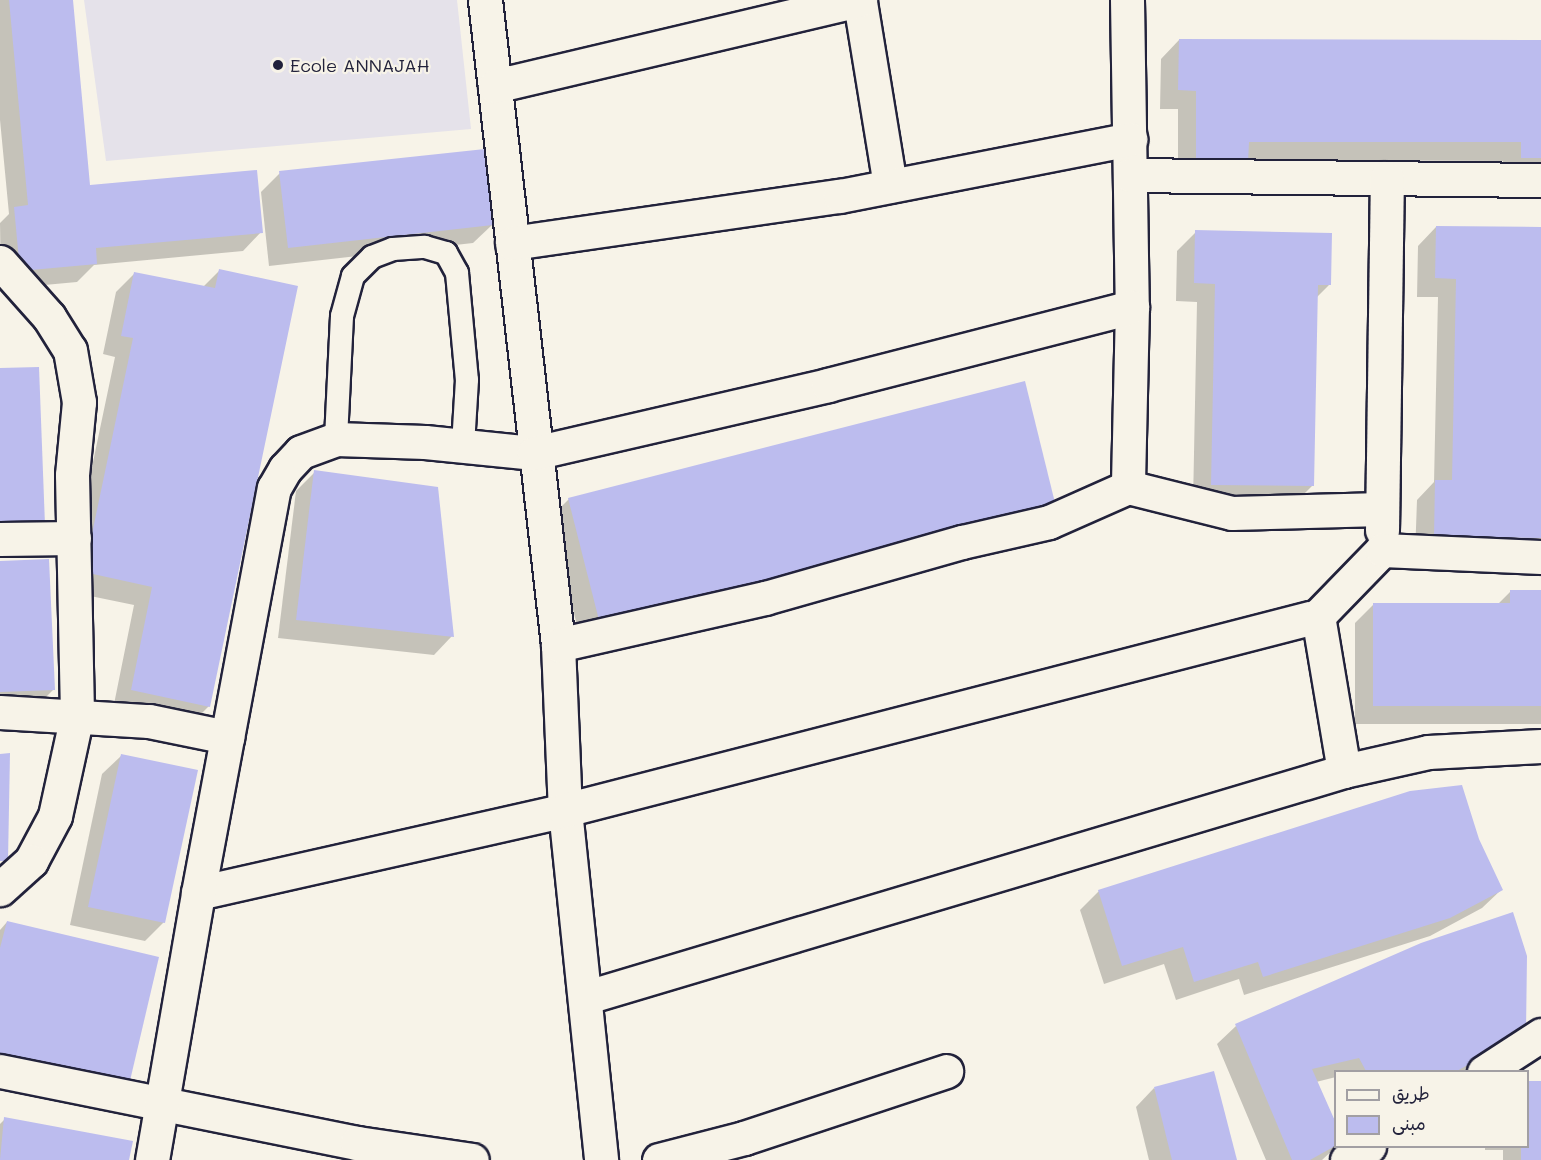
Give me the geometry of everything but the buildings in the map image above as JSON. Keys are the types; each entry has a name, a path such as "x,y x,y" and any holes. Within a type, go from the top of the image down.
{"street":[{"path":"485,0 534,453 558,645 565,810 587,997 601,1160"},
{"path":"1127,0 1132,307 1128,487"},
{"path":"495,86 826,5 860,1 891,186"},
{"path":"512,243 676,223 891,186 1130,140"},
{"path":"1130,175 1541,180"},
{"path":"198,893 565,810 1318,616 1382,550 1387,178"},
{"path":"0,262 49,317 70,350 79,402 72,475 77,715 55,816 31,861 0,889"},
{"path":"152,1160 198,893 274,488 285,469 301,452 336,439 463,446 534,453 828,385 1132,307"},
{"path":"558,645 765,598 963,542 1049,522 1128,487 1232,513 1382,509"},
{"path":"0,538 74,538"},
{"path":"1382,550 1541,557"},
{"path":"1318,616 1344,771"},
{"path":"0,712 149,721 228,737"},
{"path":"587,997 1344,771 1428,752 1541,746"},
{"path":"1486,1070 1541,1035"},
{"path":"0,1071 162,1106 357,1143 472,1160"},
{"path":"659,1160 744,1138 946,1071"},
{"path":"1347,1160 1365,1148"}],"lane":[{"path":"336,439 342,316 353,276 372,257 393,249 425,247 446,253 457,273 467,380 463,446"}],"shaded area":[{"name":"Ecole ANNAJAH","path":"84,0 457,0 471,129 106,161"}],"place":[{"name":"Ecole ANNAJAH","path":"278,65"}]}
